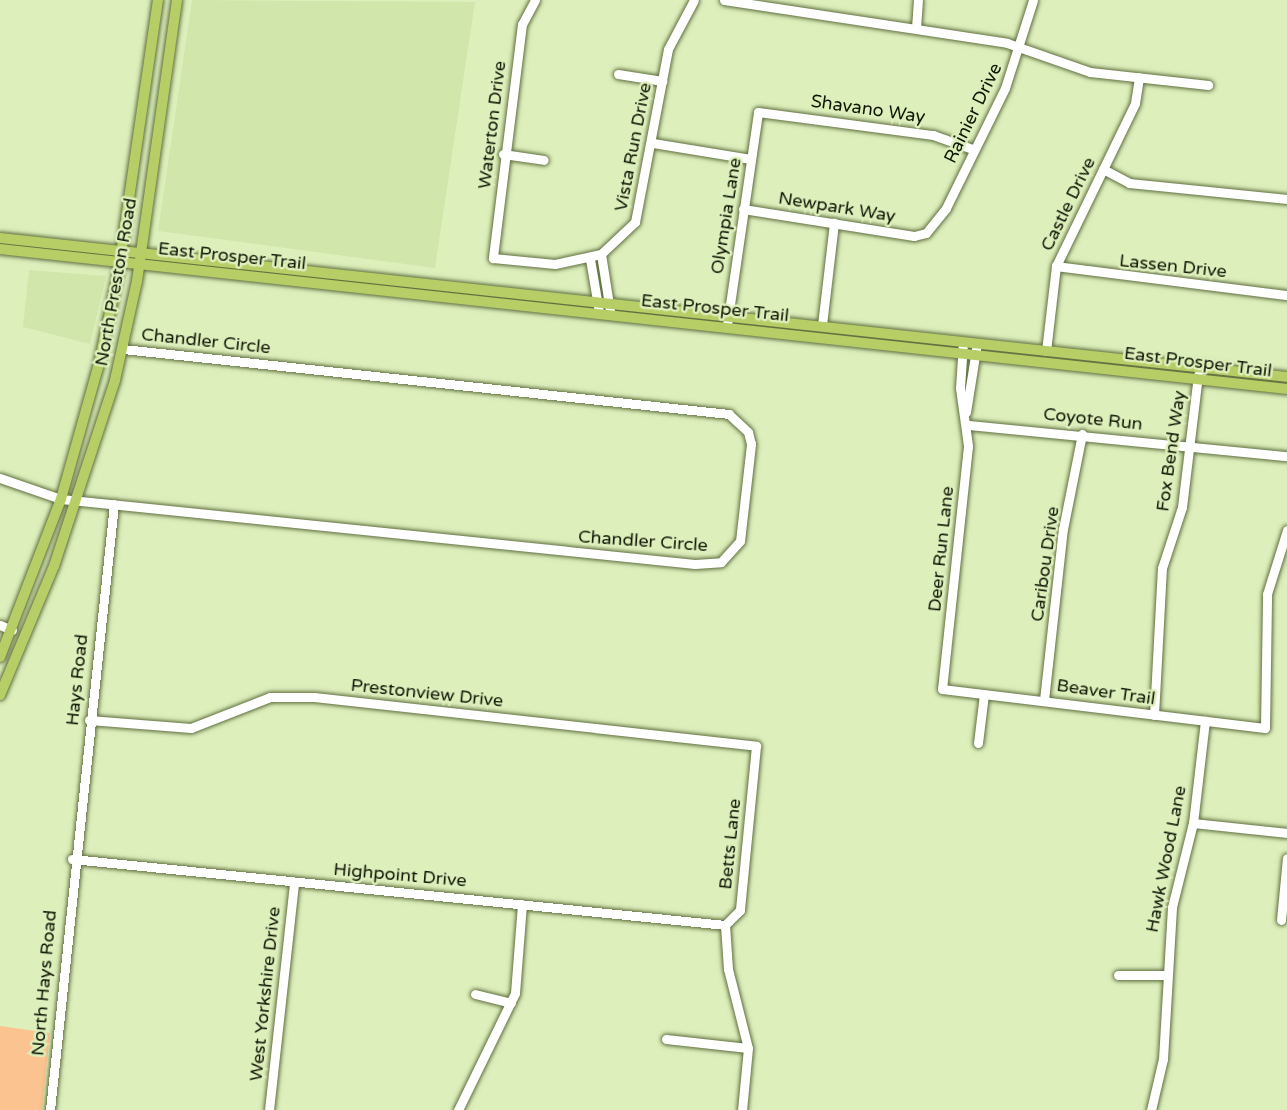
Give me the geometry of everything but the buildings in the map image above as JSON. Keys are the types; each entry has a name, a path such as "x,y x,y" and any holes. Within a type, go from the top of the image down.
{"main road":[{"name":"North Preston Road","path":"0,657 61,499 102,353 120,261 158,0"},
{"name":"North Preston Road","path":"0,695 77,500 123,349 139,262 177,0"},
{"name":"East Prosper Trail","path":"0,238 121,248 316,269 604,307"},
{"name":"East Prosper Trail","path":"0,249 314,282 604,307 962,347 977,343 1287,376"},
{"path":"314,282 316,269"},
{"name":"East Prosper Trail","path":"727,320 822,325 962,347 975,355 1287,389"}],"street":[{"name":"Waterton Drive","path":"493,258 503,154 522,24 535,0"},
{"name":"Vista Run Drive","path":"493,258 555,264 590,259 601,254 635,222 653,143 668,49 694,0"},
{"path":"724,0 916,28 1021,47 1090,72 1208,85"},
{"path":"916,28 918,0"},
{"name":"Rainier Drive","path":"926,233 946,207 1021,47 1033,0"},
{"path":"618,74 662,81"},
{"name":"Castle Drive","path":"1046,351 1056,266 1135,103 1139,77"},
{"name":"Shavano Way","path":"758,112 933,135 972,149"},
{"name":"Olympia Lane","path":"727,320 758,112"},
{"path":"653,143 751,159"},
{"path":"503,154 544,160"},
{"path":"1103,169 1129,183 1287,199"},
{"name":"Newpark Way","path":"743,208 914,236 926,233"},
{"path":"822,325 834,223"},
{"path":"601,254 604,307"},
{"path":"590,259 604,307"},
{"name":"Lassen Drive","path":"1056,266 1287,295"},
{"name":"Deer Run Lane","path":"966,412 977,343"},
{"name":"Deer Run Lane","path":"942,689 968,425 962,347"},
{"name":"Chandler Circle","path":"0,478 61,499 711,564 730,557 740,541 751,444 742,423 717,412 123,349"},
{"name":"Fox Bend Way","path":"1154,716 1162,568 1182,507 1199,367"},
{"name":"Coyote Run","path":"968,425 1082,434 1287,456"},
{"name":"Caribou Drive","path":"1044,700 1063,529 1082,434"},
{"name":"Hays Road","path":"72,859 114,504"},
{"name":"Beaver Trail","path":"942,689 1265,728 1265,613 1287,530"},
{"path":"0,626 12,630"},
{"path":"978,743 984,694"},
{"name":"Prestonview Drive","path":"89,720 191,728 270,697 314,697 712,740 756,746 756,757"},
{"name":"Hawk Wood Lane","path":"1152,1110 1163,1059 1172,907 1193,823 1205,721"},
{"name":"Betts Lane","path":"725,925 740,910 756,757"},
{"path":"1193,823 1287,833"},
{"path":"1281,920 1287,858"},
{"name":"Highpoint Drive","path":"72,859 725,925"},
{"name":"North Hays Road","path":"50,1110 72,859"},
{"name":"West Yorkshire Drive","path":"269,1110 294,882"},
{"path":"458,1110 511,1003 522,904"},
{"path":"725,925 728,969 748,1048 742,1110"},
{"path":"1118,975 1167,975"},
{"path":"475,994 511,1003"},
{"path":"666,1039 748,1048"}],"shaded area":[{"path":"192,0 475,2 435,268 158,231"},
{"path":"29,270 106,276 90,344 23,327"},
{"path":"0,1026 50,1033 42,1110 0,1110"}]}
